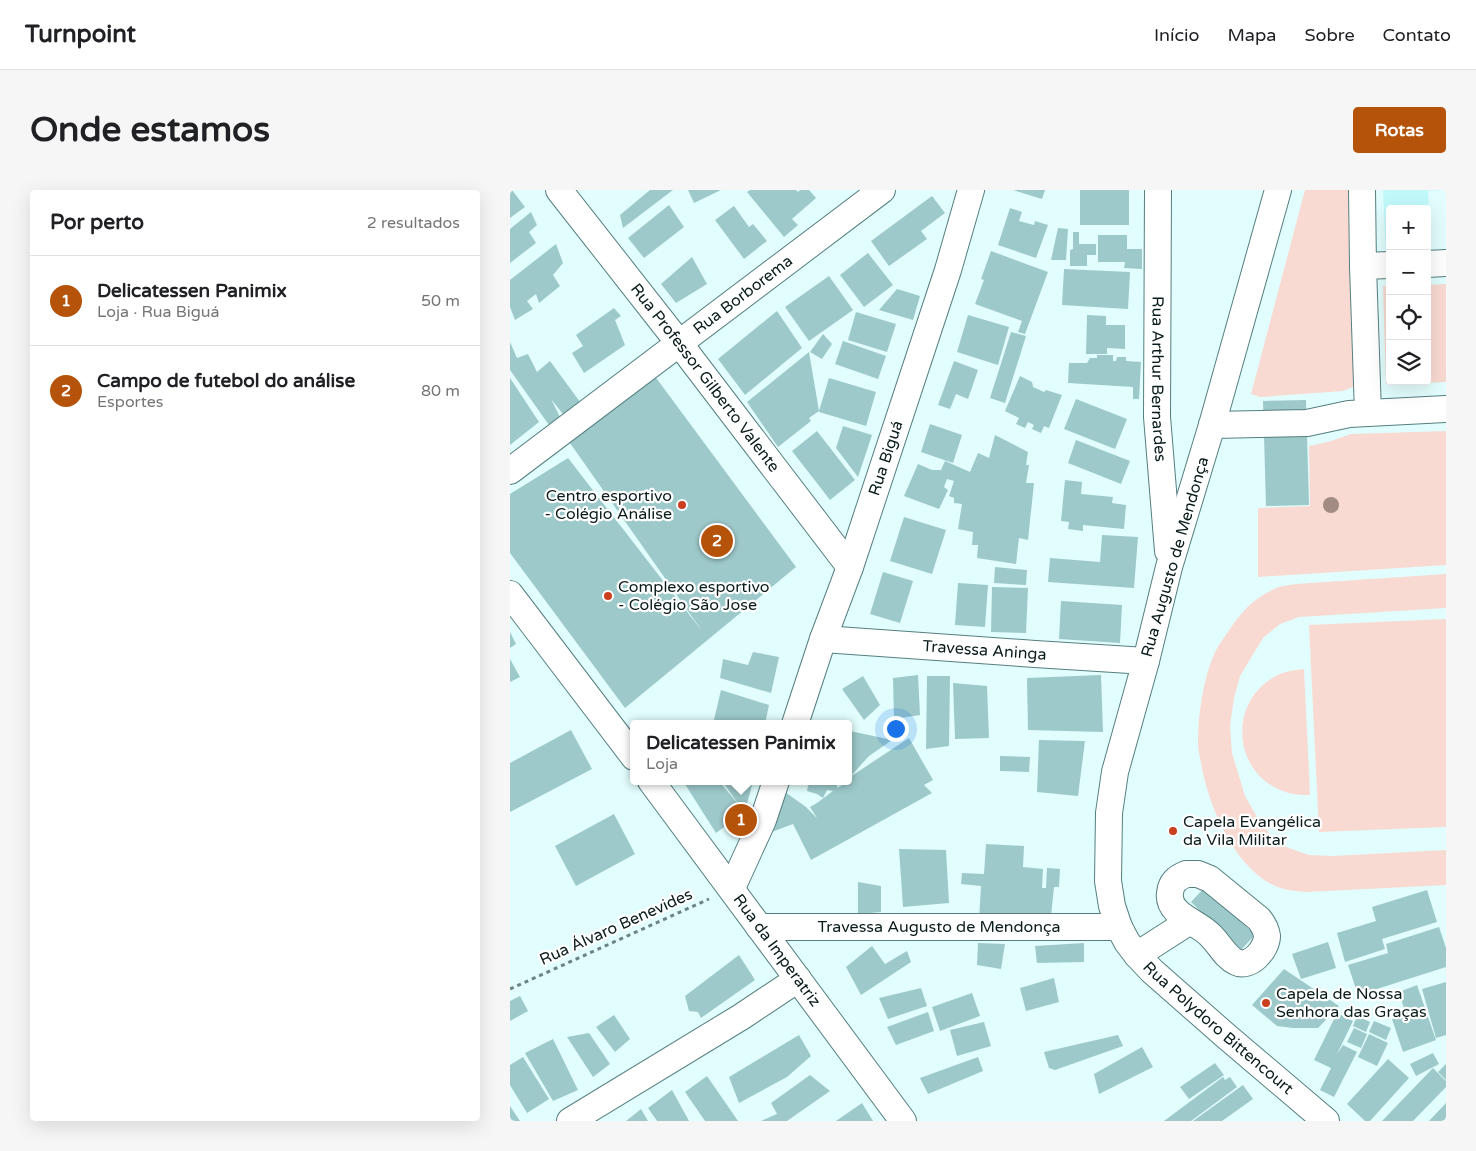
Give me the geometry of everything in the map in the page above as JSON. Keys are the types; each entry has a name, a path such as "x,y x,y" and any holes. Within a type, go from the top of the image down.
{"street":[{"name":"Rua Professor Gilberto Valente","path":"559,190 850,567"},
{"name":"Rua Borborema","path":"510,471 882,190"},
{"name":"Rua Biguá","path":"796,720 823,639 850,567 948,270 971,190"},
{"name":"Rua Arthur Bernardes","path":"1158,190 1158,416 1169,566"},
{"name":"Rua Augusto de Mendonça","path":"1119,927 1112,906 1108,881 1109,813 1115,772 1146,661 1169,566 1212,425 1278,190"},
{"path":"1362,190 1368,412"},
{"path":"1431,264 1446,263"},
{"path":"1363,266 1386,265"},
{"path":"1212,425 1307,423 1368,412 1446,409"},
{"path":"510,594 630,753"},
{"name":"Travessa Aninga","path":"823,639 1146,661"},
{"name":"Rua da Imperatriz","path":"654,785 903,1121"},
{"path":"732,888 759,828 775,785"},
{"path":"1137,955 1190,921"},
{"name":"Travessa Augusto de Mendonça","path":"759,927 1119,927"},
{"name":"Rua Polydoro Bittencourt","path":"1119,927 1127,942 1152,971 1326,1121"},
{"path":"570,1121 733,1022 798,979"}],"path":[{"name":"Rua Álvaro Benevides","path":"510,989 732,888"}],"shaded area":[{"path":"1305,190 1356,190 1360,384 1343,391 1260,397 1251,394"},
{"path":"1383,190 1446,190 1428,191 1429,205 1386,205 1386,257"},
{"path":"1446,284 1446,382 1431,382 1431,285"},
{"path":"1383,286 1386,286 1386,384"},
{"path":"1446,431 1446,565 1258,577 1258,508 1310,506 1309,446 1351,434"},
{"path":"1446,574 1446,608 1299,617 1280,624 1263,638 1240,676 1234,698 1230,726 1232,753 1245,796 1269,833 1286,847 1309,855 1333,856 1446,850 1446,885 1307,892 1284,889 1271,884 1245,862 1234,847 1216,814 1204,779 1198,746 1199,721 1204,685 1217,649 1243,611 1267,592 1279,587 1296,584"},
{"path":"1446,619 1446,827 1319,832 1309,625"},
{"path":"1304,669 1310,795 1286,792 1266,782 1254,769 1246,754 1242,737 1243,720 1249,703 1259,689 1277,675"}],"building":[{"path":"510,190 525,207 510,218"},
{"path":"650,190 673,190 623,228 620,215"},
{"path":"688,190 721,190 694,203"},
{"path":"750,190 796,190 798,192 800,190 809,190 816,198 792,219 798,225 784,237 747,192"},
{"path":"1013,190 1045,190 1042,199"},
{"path":"1080,190 1129,190 1129,225 1080,225"},
{"path":"932,196 945,213 921,231 927,239 889,266 871,241"},
{"path":"669,205 684,227 644,258 628,238"},
{"path":"734,206 749,227 753,224 767,241 744,259 715,220"},
{"path":"1010,208 1022,212 1019,221 1034,225 1035,221 1048,225 1036,258 998,245"},
{"path":"531,212 537,225 529,232 536,243 510,263 510,229"},
{"path":"1058,228 1068,229 1066,260 1051,260"},
{"path":"1073,232 1079,232 1079,244 1096,244 1096,255 1087,255 1087,266 1070,266"},
{"path":"1098,235 1127,235 1127,249 1142,249 1142,269 1124,268 1125,262 1098,262"},
{"path":"556,244 563,263 553,275 560,286 539,303 536,294 527,301 533,309 515,320 510,307 510,280"},
{"path":"991,251 1048,272 1025,334 1018,332 1022,321 975,304 984,280 981,279"},
{"path":"868,253 893,285 864,307 840,275"},
{"path":"692,257 707,284 676,303 661,284"},
{"path":"1064,269 1130,272 1128,309 1062,305"},
{"path":"829,276 853,310 809,341 785,307"},
{"path":"897,289 920,296 913,320 879,310"},
{"path":"614,308 621,316 615,320 625,345 584,373 572,353 583,346 576,335"},
{"path":"777,311 802,348 745,395 718,359"},
{"path":"856,312 896,324 887,352 848,340"},
{"path":"968,315 1009,327 998,365 957,352"},
{"path":"1087,315 1106,316 1106,325 1125,325 1125,349 1107,348 1107,354 1086,354"},
{"path":"1011,332 1026,336 1005,403 990,398"},
{"path":"823,334 832,344 822,359 810,352"},
{"path":"843,341 886,356 878,379 835,364"},
{"path":"510,342 517,358 528,354 537,372 550,361 583,406 566,418 551,399 560,417 549,425 510,370"},
{"path":"809,352 819,411 809,418 811,421 778,447 747,402"},
{"path":"1097,355 1113,355 1113,361 1116,361 1117,357 1126,357 1126,361 1141,362 1139,399 1133,399 1133,387 1068,383 1069,363 1087,363 1090,358 1097,358"},
{"path":"954,361 978,370 968,399 956,394 950,409 938,405"},
{"path":"654,375 796,567 625,708 510,553 510,494 568,458 702,631 570,443"},
{"path":"1020,376 1032,382 1033,387 1044,392 1046,390 1062,395 1049,428 1044,426 1041,433 1032,429 1034,425 1028,422 1025,428 1016,424 1019,418 1005,411"},
{"path":"510,378 539,422 510,445"},
{"path":"829,378 876,392 866,426 819,412"},
{"path":"1076,399 1127,419 1115,449 1064,429"},
{"path":"1306,400 1309,505 1266,506 1263,401"},
{"path":"930,424 962,435 953,463 921,452"},
{"path":"843,426 872,435 858,477 836,448"},
{"path":"817,431 855,480 830,500 792,451"},
{"path":"995,435 1028,452 1026,465 1029,465 1026,483 1034,483 1028,540 1019,538 1016,564 977,558 978,545 972,545 973,532 958,529 962,504 954,503 954,498 949,496 954,481 947,479 944,487 948,490 939,509 904,496 918,464 932,470 941,470 945,461 970,472 978,453 989,458"},
{"path":"1076,440 1130,461 1121,484 1068,463"},
{"path":"1065,480 1082,482 1081,494 1113,497 1112,503 1126,505 1124,529 1083,525 1083,531 1068,529 1069,522 1061,521"},
{"path":"904,517 946,530 932,574 890,561"},
{"path":"1102,535 1138,537 1134,588 1048,582 1050,558 1100,562"},
{"path":"995,567 1027,570 1026,585 994,583"},
{"path":"883,572 913,581 900,623 870,614"},
{"path":"958,583 988,585 985,627 955,625"},
{"path":"992,587 1028,588 1026,633 991,632"},
{"path":"1061,601 1122,605 1120,643 1059,639"},
{"path":"510,632 516,644 510,648"},
{"path":"753,652 779,657 771,693 720,678 723,659 748,665"},
{"path":"510,659 520,677 510,682"},
{"path":"918,675 920,715 894,719 893,678"},
{"path":"1101,675 1103,732 1028,730 1027,678"},
{"path":"863,676 880,705 864,720 842,689"},
{"path":"927,676 950,676 949,746 926,749"},
{"path":"953,683 987,686 989,738 955,739"},
{"path":"721,690 769,705 766,720 714,720"},
{"path":"571,730 592,769 510,812 510,763"},
{"path":"852,731 892,740 869,756 852,775"},
{"path":"909,738 933,780 924,785 932,793 811,860 793,824 772,832 785,792 806,807 817,818 810,807 817,803 833,791 827,790 823,798 807,791 808,785 837,785 837,788 842,785 852,785 852,776"},
{"path":"1039,740 1085,741 1078,796 1037,792"},
{"path":"1000,756 1030,757 1029,772 1000,771"},
{"path":"686,785 722,785 739,805 725,785 752,785 745,812 716,833"},
{"path":"614,814 635,854 576,886 555,846"},
{"path":"986,844 1024,846 1023,867 1043,869 1042,888 1046,888 1047,868 1060,869 1059,887 1054,887 1051,916 979,920 981,886 961,884 962,873 984,874"},
{"path":"899,849 946,850 949,903 903,907"},
{"path":"858,882 881,886 881,912 858,914"},
{"path":"1205,887 1255,935 1241,950 1191,902"},
{"path":"1427,890 1437,922 1382,939 1385,949 1345,962 1337,933 1376,921 1372,907"},
{"path":"1439,927 1446,948 1446,967 1358,995 1348,965 1388,953 1386,944"},
{"path":"1328,942 1336,968 1301,979 1292,954"},
{"path":"978,943 1005,944 1001,969 977,965"},
{"path":"1084,943 1084,962 1037,963 1035,946"},
{"path":"872,946 885,964 907,951 911,962 861,995 846,967"},
{"path":"739,955 755,980 701,1018 698,1012 689,1011 685,996"},
{"path":"1284,969 1339,1006 1318,1028 1277,1026 1252,1005"},
{"path":"1054,978 1059,1002 1026,1011 1020,988"},
{"path":"1446,982 1446,1035 1436,1038 1422,989"},
{"path":"1417,985 1436,1040 1403,1052 1392,1019 1406,1015 1399,992"},
{"path":"921,988 927,1006 888,1019 879,998"},
{"path":"972,993 980,1016 940,1031 932,1007"},
{"path":"520,996 528,1011 510,1021 510,1001"},
{"path":"928,1012 934,1031 896,1045 887,1027"},
{"path":"1337,1013 1353,1021 1337,1054 1343,1045 1357,1052 1334,1097 1320,1090 1331,1068 1314,1060"},
{"path":"614,1015 630,1039 615,1052 596,1027"},
{"path":"1357,1016 1370,1022 1366,1032 1353,1026"},
{"path":"1374,1021 1391,1028 1386,1040 1369,1032"},
{"path":"984,1022 991,1046 957,1056 950,1030"},
{"path":"1354,1028 1367,1034 1361,1048 1347,1042"},
{"path":"589,1033 610,1064 593,1077 567,1037"},
{"path":"1369,1034 1388,1043 1377,1066 1358,1057"},
{"path":"799,1035 811,1056 787,1077 739,1103 729,1077"},
{"path":"1118,1035 1123,1046 1055,1070 1049,1068 1044,1052"},
{"path":"553,1039 578,1090 553,1101 525,1053"},
{"path":"1142,1047 1153,1067 1099,1094 1094,1074"},
{"path":"1433,1053 1439,1064 1416,1076 1410,1064"},
{"path":"523,1057 549,1099 527,1113 510,1085 510,1065"},
{"path":"978,1057 983,1071 928,1094 920,1078"},
{"path":"1388,1059 1409,1078 1370,1121 1365,1121 1347,1104"},
{"path":"1215,1063 1224,1075 1189,1099 1180,1087"},
{"path":"1446,1064 1446,1080 1438,1072"},
{"path":"1433,1068 1446,1081 1446,1087 1413,1121 1382,1121"},
{"path":"810,1075 830,1091 787,1121 761,1121 777,1114 771,1103"},
{"path":"707,1076 738,1121 705,1121 685,1092"},
{"path":"1223,1077 1225,1080 1230,1077 1237,1087 1191,1121 1164,1121"},
{"path":"1243,1085 1253,1099 1222,1121 1193,1121"},
{"path":"672,1090 689,1121 657,1121 648,1108"},
{"path":"862,1103 873,1121 836,1121"},
{"path":"1446,1103 1446,1121 1429,1121"},
{"path":"510,1106 520,1121 510,1121"},
{"path":"641,1109 648,1121 626,1121"}],"place":[{"name":"Centro esportivo - Colégio Análise","path":"682,505"},
{"name":"Campo de futebol do análise","path":"717,541"},
{"name":"Complexo esportivo - Colégio São Jose","path":"608,596"},
{"name":"Delicatessen Panimix","path":"741,820"},
{"name":"Capela Evangélica da Vila Militar","path":"1173,831"},
{"name":"Capela de Nossa Senhora das Graças","path":"1266,1003"}]}
